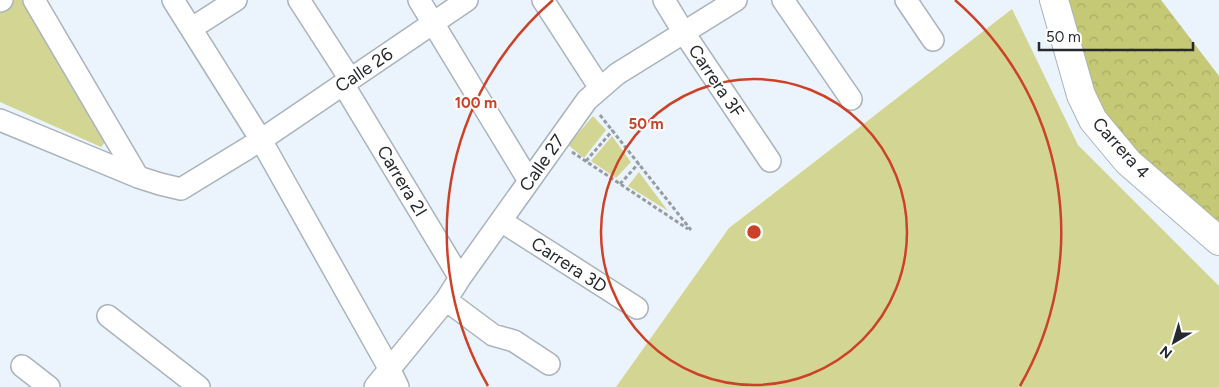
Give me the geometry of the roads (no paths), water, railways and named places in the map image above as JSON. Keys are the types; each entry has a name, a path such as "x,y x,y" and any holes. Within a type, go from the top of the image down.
{"main road":[{"name":"Carrera 4","path":"1054,0 1081,95 1092,120 1128,162 1219,241"}],"street":[{"path":"34,0 138,176"},
{"path":"174,0 261,140 393,378"},
{"path":"192,28 236,0"},
{"name":"Carrera 2I","path":"299,0 460,278"},
{"path":"418,0 530,181"},
{"name":"Calle 26","path":"0,120 138,176 181,189 261,140 467,0"},
{"path":"544,0 594,94"},
{"name":"Carrera 3F","path":"664,0 684,34 770,161"},
{"name":"Calle 27","path":"375,387 393,378 460,278 556,142 594,94 617,74 736,0"},
{"path":"783,0 851,99"},
{"path":"906,0 933,40"},
{"name":"Carrera 3D","path":"501,221 637,308"},
{"path":"446,300 493,335 514,341 549,364"},
{"path":"108,316 199,387"},
{"path":"22,366 49,387"}]}
